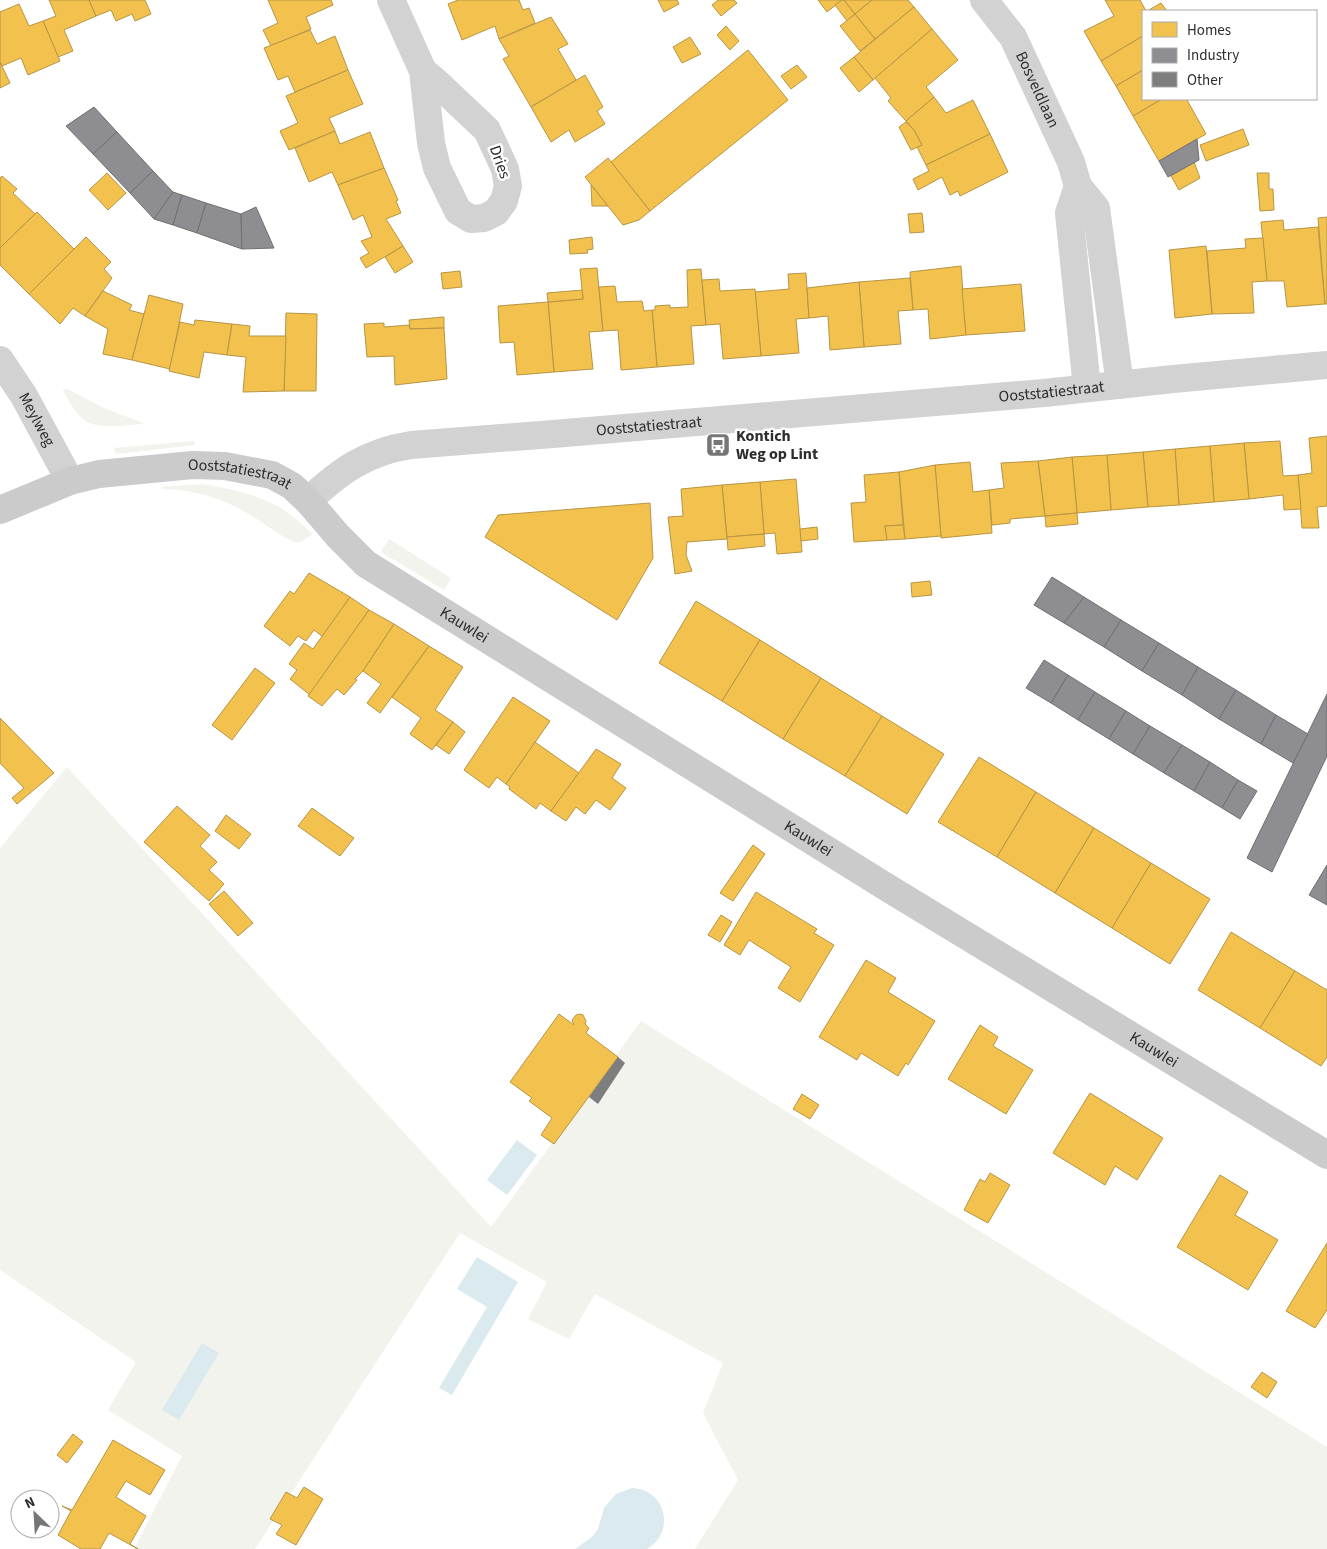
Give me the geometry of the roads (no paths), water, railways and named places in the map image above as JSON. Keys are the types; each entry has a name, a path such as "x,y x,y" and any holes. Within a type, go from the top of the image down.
{"street":[{"name":"Dries","path":"392,0 423,72 431,142 437,168 458,211 471,219 484,218 496,212 504,201 508,186 506,168 487,130 423,72"},
{"name":"Bosveldlaan","path":"984,0 1012,37 1071,162 1078,186 1096,208 1120,384"},
{"path":"1078,186 1069,213 1087,388"},
{"name":"Meylweg","path":"0,360 24,396 70,482"},
{"name":"Ooststatiestraat","path":"0,510 70,482 100,474 193,465 225,466 272,475 292,486 308,501 352,465 390,448 411,445 1087,388 1327,365"},
{"name":"Kauwlei","path":"308,501 338,536 366,564 888,888 1327,1155"}],"place":[{"name":"Kontich Weg op Lint","path":"718,445"}]}
